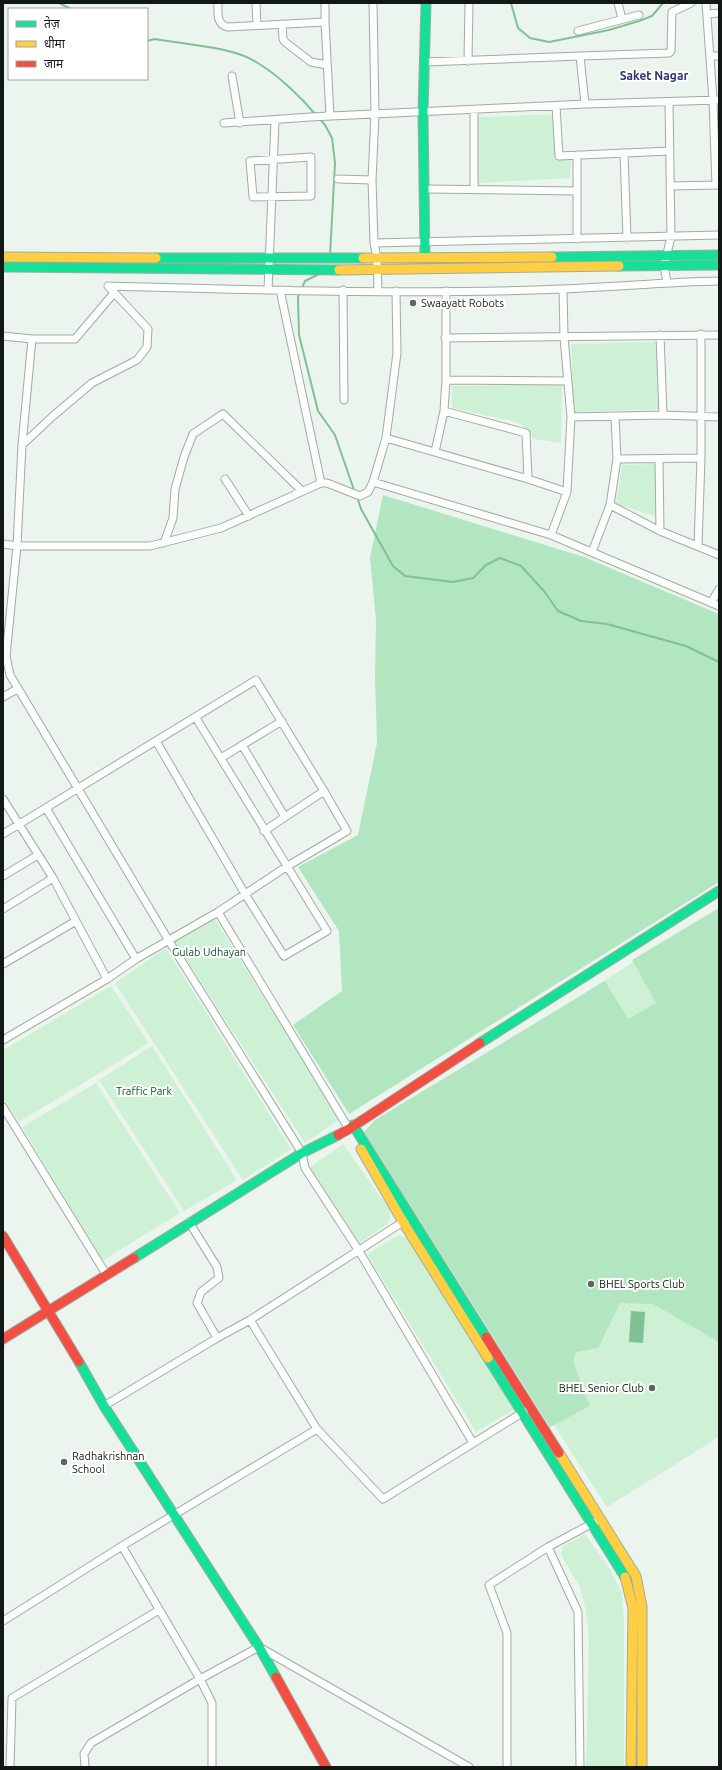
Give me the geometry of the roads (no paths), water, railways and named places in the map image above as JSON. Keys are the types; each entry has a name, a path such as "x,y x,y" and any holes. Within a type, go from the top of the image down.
{"main road":[{"path":"425,256 423,112 426,3"},
{"path":"3,257 268,259 425,256 719,255"},
{"path":"3,267 303,270 334,268 377,269 719,265"},
{"path":"3,1339 302,1153 351,1127 521,1016 719,891"},
{"path":"351,1127 411,1217 636,1576 642,1607 642,1767"},
{"path":"351,1127 403,1222 627,1580 633,1608 631,1767"},
{"path":"3,1236 49,1311 104,1406 259,1647 326,1767"}],"street":[{"path":"218,3 221,25 228,27 325,22"},
{"path":"256,3 257,25"},
{"path":"325,3 328,116"},
{"path":"373,3 375,114 372,180 374,243 377,258 378,291"},
{"path":"468,62 469,3"},
{"path":"618,3 622,19"},
{"path":"425,62 468,62 580,56 669,54 672,52 672,12 691,3"},
{"path":"670,186 717,185 716,100 710,56 706,3"},
{"path":"708,14 719,13"},
{"path":"578,31 639,14"},
{"path":"282,24 283,38 285,42 311,62 327,65"},
{"path":"580,56 584,104"},
{"path":"710,56 719,56"},
{"path":"232,76 240,123"},
{"path":"224,123 275,121 328,116 584,104 716,100"},
{"path":"667,282 664,266 671,237 669,102"},
{"path":"556,106 559,156 670,152"},
{"path":"474,110 474,190"},
{"path":"268,290 268,259 275,121"},
{"path":"624,153 627,238"},
{"path":"577,155 578,239"},
{"path":"311,157 312,196 253,197 250,161 274,159 311,157"},
{"path":"338,179 372,180"},
{"path":"424,189 577,191"},
{"path":"374,243 719,235"},
{"path":"22,445 92,383 137,360 147,347 148,329 108,286 294,291 446,291 563,289 667,282 719,281"},
{"path":"551,535 566,492 571,417 564,337 563,289"},
{"path":"280,290 324,482"},
{"path":"343,290 344,400"},
{"path":"3,544 17,546 150,546 221,528 324,482 360,496 368,492 373,482 386,438 397,353 396,291"},
{"path":"436,452 444,411 446,380 446,291"},
{"path":"3,336 75,339 114,293"},
{"path":"698,546 701,458 701,334"},
{"path":"660,335 663,415"},
{"path":"446,338 719,335"},
{"path":"32,338 22,445 17,546 7,602 4,656 10,674 17,689 169,941 302,1153 305,1168 359,1251 473,1443"},
{"path":"446,380 568,381"},
{"path":"444,411 526,433 528,479"},
{"path":"164,543 173,518 175,490 184,457 193,434 223,414 302,491"},
{"path":"571,417 663,415 719,417"},
{"path":"592,552 610,505 617,460 615,417"},
{"path":"386,438 528,479 566,492"},
{"path":"617,460 701,458"},
{"path":"659,459 660,531"},
{"path":"225,479 249,516"},
{"path":"373,482 551,535 719,606"},
{"path":"610,505 660,531 719,555"},
{"path":"711,603 719,589"},
{"path":"3,834 78,790 256,680 347,831 286,867 218,912 136,959 107,979 3,1040"},
{"path":"3,697 17,689"},
{"path":"156,741 245,894 284,956 327,931 286,867 196,718"},
{"path":"221,758 282,721"},
{"path":"242,745 285,817"},
{"path":"264,831 324,791"},
{"path":"3,799 52,878 107,979"},
{"path":"46,808 136,959"},
{"path":"3,876 38,855"},
{"path":"3,909 52,878"},
{"path":"218,912 351,1127"},
{"path":"3,964 76,921"},
{"path":"3,1107 106,1274"},
{"path":"104,1406 217,1338 250,1320 411,1217"},
{"path":"189,1222 217,1267 219,1278 201,1292 198,1303 217,1338"},
{"path":"250,1320 317,1429 383,1499 531,1408"},
{"path":"3,1621 122,1546 317,1429"},
{"path":"507,1767 507,1633 489,1585 548,1546 600,1519"},
{"path":"122,1546 200,1678 212,1703 212,1767"},
{"path":"548,1546 578,1612 580,1767"},
{"path":"10,1767 12,1698 159,1610"},
{"path":"85,1767 84,1754 91,1743 200,1678 259,1647 469,1767"}],"waterway":[{"path":"59,3 69,8"},
{"path":"511,3 518,28 530,38 549,42 609,30 639,21 652,16 663,3"},
{"path":"148,41 155,39 221,49 246,57 264,67 280,79 296,93 316,115"},
{"path":"319,118 325,125 332,138 335,163 330,256"},
{"path":"302,288 305,281 319,274"},
{"path":"300,292 298,297 299,335 318,411 335,435 355,493"},
{"path":"357,497 361,509 393,566 405,576 453,582 473,578 486,565 500,558 521,566 544,591 558,611 581,621 607,624 686,646 719,662"}],"place":[{"name":"Swaayatt Robots","path":"413,303"},
{"name":"BHEL Sports Club","path":"591,1284"},
{"name":"BHEL Senior Club","path":"652,1388"},
{"name":"Radhakrishnan School","path":"64,1462"}],"district":[{"name":"Saket Nagar","path":"654,76"}],"park label":[{"name":"Gulab Udhayan","path":"209,952"},
{"name":"Traffic Park","path":"144,1091"}]}
